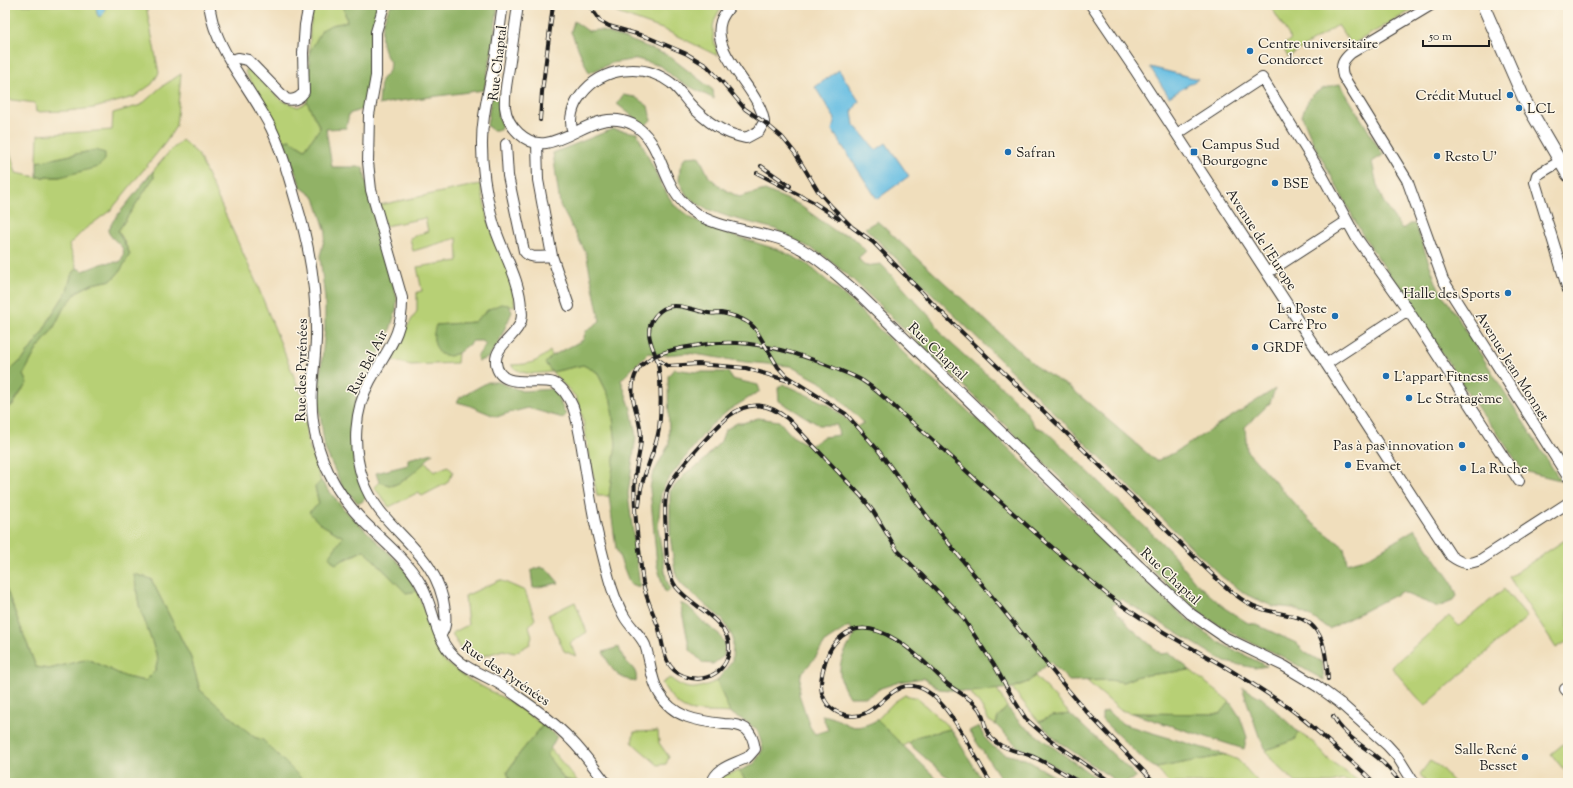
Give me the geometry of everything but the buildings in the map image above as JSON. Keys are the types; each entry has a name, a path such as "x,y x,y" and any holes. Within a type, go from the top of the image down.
{"main road":[{"path":"1483,5 1525,101 1559,162 1568,175"}],"street":[{"name":"Rue des Pyrénées","path":"209,5 215,31 222,46 262,112 276,140 305,234 315,300 316,339 312,382 312,421 325,467 342,497 365,523 403,560 418,579 427,597 440,636 459,662 506,688 561,730 580,750 606,783"},
{"path":"231,60 238,58 248,60 286,99 294,100 298,98 304,92 303,53 309,5"},
{"name":"Rue Bel Air","path":"384,5 376,32 376,76 369,115 368,162 371,190 381,230 402,298 402,314 399,328 390,350 370,380 362,397 358,417 358,461 363,481 374,503 388,521 424,558 432,570 444,603 446,619 446,626 440,636"},
{"path":"503,5 484,118 483,159 486,191 492,221 514,275 522,307 521,321 499,351 496,364 500,373 512,381 546,382 555,384 562,389 568,397 578,424 590,495 601,547 615,594 625,618 642,640 646,648 655,686 659,694 666,704 682,716 704,722 735,725 746,729 751,734 755,749 752,754 719,772 713,778 712,783"},
{"name":"Rue Chaptal","path":"518,5 505,98 505,109 509,120 517,133 530,141 547,143 599,122 609,120 631,124 640,129 654,146 668,181 683,203 693,211 718,222 786,242 818,260 859,294 1139,566 1191,614 1226,638 1284,666 1318,686 1340,703 1387,745 1397,756 1414,783"},
{"path":"573,132 571,128 572,112 586,88 596,80 606,75 618,71 634,70 647,71 661,76 673,84 700,115 724,131 746,138 759,131 764,122 761,109 731,63 722,42 720,31 721,22 731,5"},
{"name":"Avenue de l'Europe","path":"1091,5 1177,134 1451,556 1462,563 1473,563 1480,560 1568,503"},
{"name":"Avenue Jean Monnet","path":"1431,5 1351,53 1342,63 1341,69 1348,85 1407,180 1443,280 1568,477"},
{"path":"1177,134 1262,78 1322,175 1356,238 1408,310 1519,480"},
{"path":"537,143 538,180 552,256 569,306"},
{"path":"506,144 508,176 524,251 530,256 552,256"},
{"path":"1559,162 1537,175 1535,182 1568,290"},
{"path":"1267,273 1347,221"},
{"path":"1326,364 1408,310"}],"green space":[{"path":"5,5 146,5 159,73 152,84 134,97 94,108 36,112 35,103 5,99"},
{"path":"314,5 343,5 347,22 331,25 309,53 310,27"},
{"path":"343,5 380,5 368,107 349,114 346,128 326,129 332,167 363,167 373,212 397,298 396,310 386,343 375,359 358,391 353,413 352,445 355,471 366,497 362,502 358,503 342,486 325,449 318,399 325,329 325,299 320,256 326,232 315,198 301,187 284,141 290,140 305,149 320,128 307,102 309,92 309,53 322,30 331,25 347,22"},
{"path":"391,5 498,5 493,46 484,90 379,105 381,80 389,71 390,62 383,48 382,26"},
{"path":"608,5 723,5 715,18 713,29 714,41 718,56 665,30 617,13"},
{"path":"1270,5 1421,5 1351,45 1338,25 1288,57 1282,46 1291,39"},
{"path":"574,21 588,31 600,30 669,56 713,90 714,99 677,80 661,66 637,59 612,63 589,73 571,32"},
{"path":"248,68 281,100 298,107 307,102 320,128 305,149 290,140 284,141 265,104 245,72"},
{"path":"181,74 176,126 166,142 111,210 85,229 69,245 77,268 71,276 67,291 42,333 24,358 5,375 5,141 8,145 16,173 37,177 60,177 96,150 37,162 38,135 112,130 113,113 141,105 161,87"},
{"path":"1340,84 1383,155 1372,162 1377,185 1383,201 1402,230 1409,224 1415,224 1437,285 1560,480 1523,471 1480,411 1362,234 1313,142 1302,116 1308,102 1315,93 1325,88"},
{"path":"496,95 499,98 498,116 502,124 500,130 492,130 487,126 491,99"},
{"path":"623,95 635,97 648,106 651,120 645,126 617,104"},
{"path":"613,129 637,133 662,186 674,205 691,218 723,232 782,251 807,264 845,296 924,373 1000,440 1166,601 1200,629 1222,644 1267,666 1255,668 1225,662 1121,599 1112,606 1130,627 1161,654 1170,653 1190,670 1138,676 1123,682 1109,680 1069,681 1050,662 1028,682 1012,688 970,692 939,689 923,678 899,682 881,688 867,697 849,697 841,680 840,665 845,651 855,635 849,626 826,641 815,658 801,674 799,694 810,727 815,734 828,730 822,715 831,717 854,727 867,725 877,720 941,783 748,783 739,771 754,764 763,749 758,731 747,722 730,713 717,681 732,661 733,638 723,620 681,584 675,572 670,535 670,491 687,472 699,465 721,441 725,430 737,423 743,423 758,418 779,421 792,436 810,446 823,437 839,435 837,425 819,425 779,401 778,388 783,384 829,405 856,427 864,423 824,384 790,366 745,362 688,353 665,355 648,353 621,380 631,409 636,436 628,494 640,587 630,584 616,548 609,496 616,444 611,400 597,372 583,365 552,372 545,363 552,356 583,340 586,331 600,321 586,253 560,205 553,153"},
{"path":"182,140 198,154 256,282 301,394 307,396 307,439 321,481 315,487 319,504 319,523 343,537 347,559 364,550 406,593 417,591 443,660 468,679 509,701 543,725 520,753 507,772 511,783 306,783 263,740 254,737 200,690 191,658 151,579 134,574 139,605 158,659 156,671 145,681 126,677 88,659 49,669 36,667 5,586 5,409 13,405 27,383 23,375 37,349 53,329 63,309 78,291 92,284 112,280 120,271 130,254 118,231 154,177 153,171 169,152"},
{"path":"96,150 105,153 105,160 98,167 60,177 37,177 37,162"},
{"path":"699,156 709,177 722,188 739,197 765,190 798,204 838,233 850,235 866,251 858,258 865,266 881,264 932,319 944,337 994,380 1025,410 1035,427 1045,430 1172,553 1196,583 1226,609 1248,623 1255,624 1296,643 1306,653 1322,662 1324,680 1281,656 1240,637 1209,619 1172,589 1054,472 852,279 823,255 775,229 729,217 704,208 687,196 679,181 680,168 685,157"},
{"path":"153,171 154,177 118,231 130,254 120,271 112,280 92,284 78,291 63,309 53,329 37,349 23,375 27,383 12,405 5,409 5,375 24,358 42,333 67,291 71,276 77,268 83,271 104,263 120,262 123,256 122,248 108,231 113,221"},
{"path":"480,184 489,224 511,275 515,306 489,309 474,322 436,325 450,356 458,353 457,363 410,365 392,360 401,337 417,311 417,292 422,291 417,267 458,261 457,238 413,251 410,238 428,231 425,218 385,226 380,205"},
{"path":"877,221 1039,369 1071,388 1156,461 1174,453 1275,389 1270,403 1245,427 1247,451 1310,521 1344,547 1347,563 1369,557 1415,529 1452,583 1457,596 1453,601 1438,607 1401,592 1329,629 1313,618 1293,608 1272,606 1247,595 1221,576 865,228"},
{"path":"501,304 509,305 512,312 498,344 488,358 479,361 477,357 486,344 482,341 473,341 458,353 450,356 440,354 434,340 436,325 474,322 489,309"},
{"path":"550,351 552,356 545,363 552,372 525,373 515,369 511,365 532,362 540,359"},
{"path":"583,365 597,372 611,400 616,444 609,496 597,496 582,415 576,397 552,372"},
{"path":"674,369 696,372 728,372 732,379 758,385 760,391 729,410 709,427 667,481 661,493 658,529 666,577 670,590 665,593 657,565 650,489 652,476 669,444 668,376"},
{"path":"488,382 498,382 522,391 554,389 566,415 563,418 528,408 497,417 457,402 459,398"},
{"path":"433,453 420,467 401,482 391,485 379,482 376,473 408,465 408,459"},
{"path":"426,462 434,472 448,466 453,472 447,483 422,496 419,492 389,507 374,487 379,482 392,486 402,481"},
{"path":"321,481 343,508 403,567 417,591 406,593 364,550 335,564 329,557 343,537 319,523 309,512 319,504 315,487"},
{"path":"1568,538 1568,641 1556,648 1509,577"},
{"path":"540,567 548,570 559,583 533,588 531,571"},
{"path":"134,574 151,579 191,658 200,690 254,737 263,740 306,783 5,783 5,586 36,667 49,669 88,659 126,677 145,681 155,671 158,659 139,605"},
{"path":"500,580 525,591 535,619 529,626 532,636 530,644 514,653 503,650 471,660 460,649 452,633 468,625 465,596"},
{"path":"1504,589 1527,617 1425,706 1391,667 1449,616 1459,626"},
{"path":"575,602 587,632 570,643 576,656 564,651 548,615"},
{"path":"680,603 689,607 703,622 719,634 725,644 724,656 713,664 703,663 690,650"},
{"path":"619,647 624,659 635,671 636,682 623,678 615,672 603,652"},
{"path":"1190,670 1230,702 1221,714 1131,713 1120,710 1087,681 1109,680 1123,682 1138,676"},
{"path":"1035,676 1070,714 1052,716 1039,722 1012,688 1028,682"},
{"path":"670,678 688,688 698,688 717,681 730,713 698,712 683,708 669,695 662,683"},
{"path":"1242,687 1262,698 1298,732 1294,740 1266,750 1259,736"},
{"path":"997,689 1007,707 998,717 996,725 989,721 983,709 970,692"},
{"path":"905,695 917,698 951,729 919,736 903,746 877,720 894,702"},
{"path":"1230,702 1240,717 1247,737 1244,749 1131,713 1220,714"},
{"path":"1007,707 1021,724 1103,783 1086,783 1018,747 996,725 998,717"},
{"path":"1107,711 1123,724 1226,755 1156,768 1146,762 1102,720 1102,713"},
{"path":"1070,714 1137,777 1124,783 1119,783 1056,740 1039,722 1052,716"},
{"path":"543,725 557,736 547,755 564,779 579,783 511,783 507,772 520,753"},
{"path":"979,726 984,737 992,746 1005,754 1025,759 1066,783 1004,783 969,731"},
{"path":"951,729 984,783 954,783 908,743 919,736"},
{"path":"658,731 659,743 669,757 666,764 658,765 632,742 634,732"},
{"path":"1298,732 1314,743 1328,759 1361,783 1353,783 1343,780 1331,783 1296,783 1271,759 1266,750 1294,740"},
{"path":"1568,740 1568,775 1551,754"},
{"path":"550,748 578,782 564,779 546,755"},
{"path":"1226,755 1238,760 1259,783 1169,783 1156,768"},
{"path":"1430,761 1440,767 1455,783 1426,783 1420,774"},
{"path":"739,771 748,783 719,783 721,776"}],"water":[{"path":"96,5 105,5 104,12 99,17 97,14"},
{"path":"1150,67 1198,79 1169,97"},
{"path":"839,70 859,101 852,112 854,125 876,150 886,143 909,176 877,199 832,130 835,119 815,87"}],"railway":[{"path":"540,120 553,5"},
{"path":"589,5 600,21 609,26 647,37 687,54 707,66 745,109 782,137 795,153 818,191 832,207 852,227 873,242 935,306 1215,578 1252,605 1269,611 1293,616 1311,625 1317,632 1324,649 1328,679"},
{"path":"761,166 790,186"},
{"path":"757,173 813,202 839,219"},
{"path":"639,506 641,487 656,443 660,417 661,392 659,367 649,333 651,322 661,310 667,307 680,306 710,313 721,313 749,323 756,330 778,367 786,376 846,414 878,450 933,524 1063,684 1086,711 1155,783"},
{"path":"1112,783 1049,739 1026,719 994,665 961,615 897,550 873,511 861,496 788,419 766,407 744,407 729,416 685,463 667,491 665,509 666,552 673,582 683,594 716,621 727,637 729,646 728,655 721,668 708,677 692,678 684,676 672,668 668,663 659,629 644,589 636,518 634,486 641,437 633,398 633,384 636,372 643,364 652,357 675,349 717,343 751,344 802,356 860,379 883,396 1026,525 1109,596 1152,625 1227,668 1289,708 1314,728 1374,783"},
{"path":"657,359 668,366 698,364 746,368 789,381"},
{"path":"991,783 953,719 935,697 925,690 912,686 902,687 892,692 866,713 855,716 838,713 832,709 823,697 821,683 822,672 827,656 836,641 842,636 855,630 869,629 883,633 897,640 911,650 948,685 975,704 981,713 989,735 997,743 1006,748 1036,758 1081,783"},
{"path":"1333,716 1347,734 1378,758 1401,783"}],"place":[{"name":"Centre universitaire Condorcet","path":"1250,51"},
{"name":"Crédit Mutuel","path":"1510,95"},
{"name":"LCL","path":"1519,108"},
{"name":"Safran","path":"1008,152"},
{"name":"Campus Sud Bourgogne","path":"1194,152"},
{"name":"Resto U'","path":"1437,156"},
{"name":"BSE","path":"1275,183"},
{"name":"Halle des Sports","path":"1508,293"},
{"name":"La Poste Carré Pro","path":"1335,316"},
{"name":"GRDF","path":"1255,347"},
{"name":"L'appart Fitness","path":"1386,376"},
{"name":"Le Stratagème","path":"1409,398"},
{"name":"Pas à pas innovation","path":"1462,445"},
{"name":"Evamet","path":"1348,465"},
{"name":"La Ruche","path":"1463,468"},
{"name":"Salle René Besset","path":"1525,757"}]}
